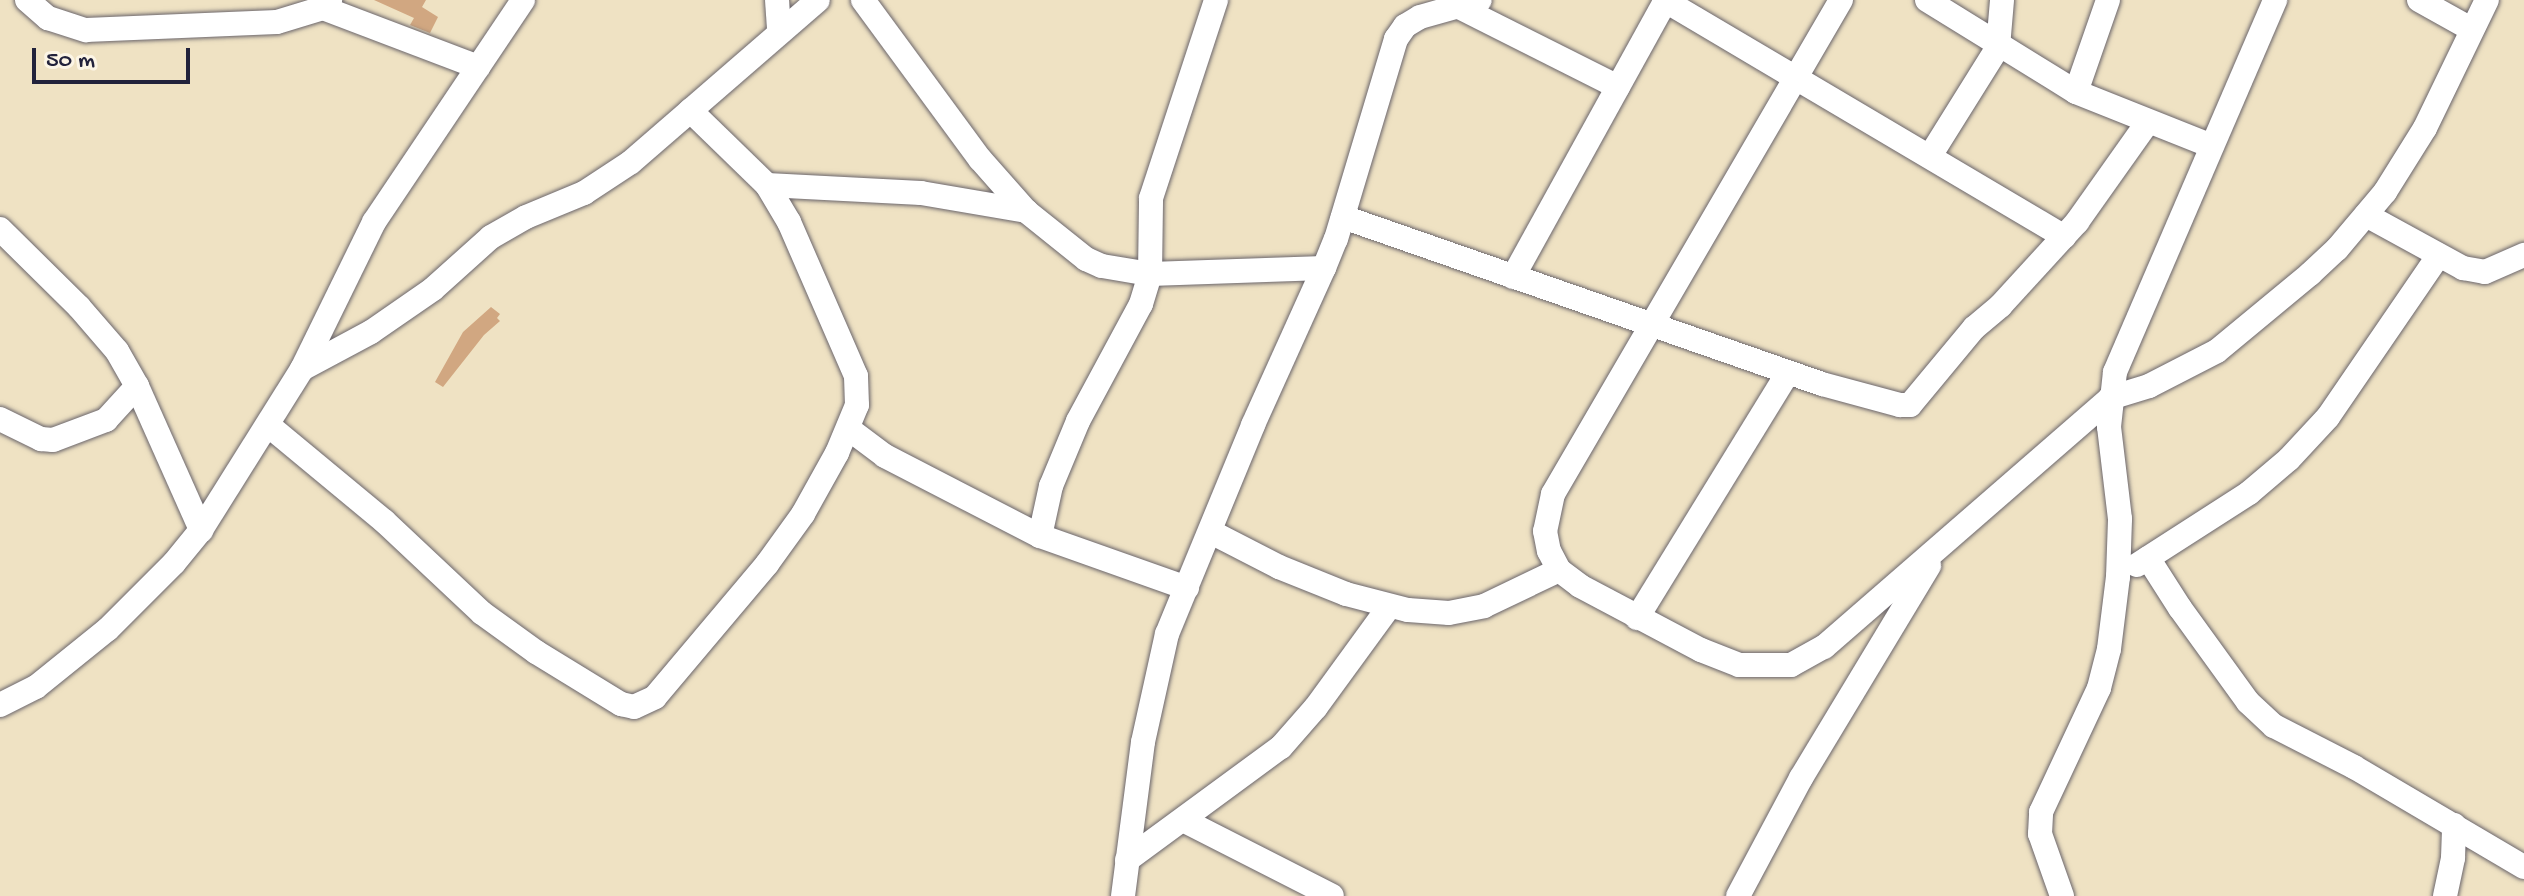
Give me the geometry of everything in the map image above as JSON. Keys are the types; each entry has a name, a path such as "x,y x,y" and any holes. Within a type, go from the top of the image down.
{"street":[{"path":"27,0 48,18 86,30 156,30 277,22 326,4 478,67"},
{"path":"5,699 108,629 174,563 201,530 302,369 374,222 523,0"},
{"path":"777,0 779,30"},
{"path":"302,369 384,323 433,289 491,237 526,217 584,193 631,162 779,30 818,0"},
{"path":"863,0 963,137 1026,211 1086,259 1102,266 1150,274 1324,268"},
{"path":"1040,536 1051,486 1061,460 1084,409 1141,304 1150,274 1151,198 1216,0"},
{"path":"1841,0 1553,494 1545,531 1549,551 1559,570 1580,586 1637,618 1739,665 1791,665 1824,647 2110,398 2149,386 2217,351 2310,274 2385,192 2425,128 2487,0"},
{"path":"1927,0 1998,47 2076,92 2147,123 2212,146"},
{"path":"1930,156 1998,47 2002,0"},
{"path":"2076,92 2108,0"},
{"path":"2062,896 2040,834 2041,812 2099,688 2109,649 2118,577 2120,519 2109,427 2110,398 2126,343 2151,292 2275,0"},
{"path":"2419,0 2471,29"},
{"path":"1513,277 1665,1 2064,237"},
{"path":"1123,896 1150,712 1167,634 1253,425 1324,268 1343,217 1396,39 1405,26 1420,17 1468,3 1618,87"},
{"path":"268,425 384,521 482,613 536,652 621,704 634,707 655,697 767,564 803,514 849,429 857,405 856,376 832,314 767,185 690,110"},
{"path":"1343,217 1788,373 1900,405 1910,405 1974,328 2001,305 2064,237 2097,197 2147,123"},
{"path":"767,185 921,193 1026,211"},
{"path":"2366,215 2463,268 2485,272 2524,255"},
{"path":"0,229 79,307 117,351 137,386 201,530"},
{"path":"2118,577 2249,493 2289,459 2328,417 2439,255"},
{"path":"1637,618 1788,373"},
{"path":"0,419 41,439 53,440 106,420 137,386"},
{"path":"849,429 885,456 1040,536 1187,588"},
{"path":"1211,532 1279,567 1389,607 1449,613 1484,606 1559,570"},
{"path":"1738,896 1801,778 1940,546"},
{"path":"2148,558 2248,702 2274,726 2524,867"},
{"path":"1127,860 1281,747 1316,707 1389,607"},
{"path":"1183,820 1332,896"},
{"path":"2445,896 2453,858 2454,825"}],"building":[{"path":"374,0 426,0 422,7 438,17 430,33 410,25 414,18"},
{"path":"491,307 500,314 497,318 500,321 484,335 443,387 435,382 463,332"}]}
